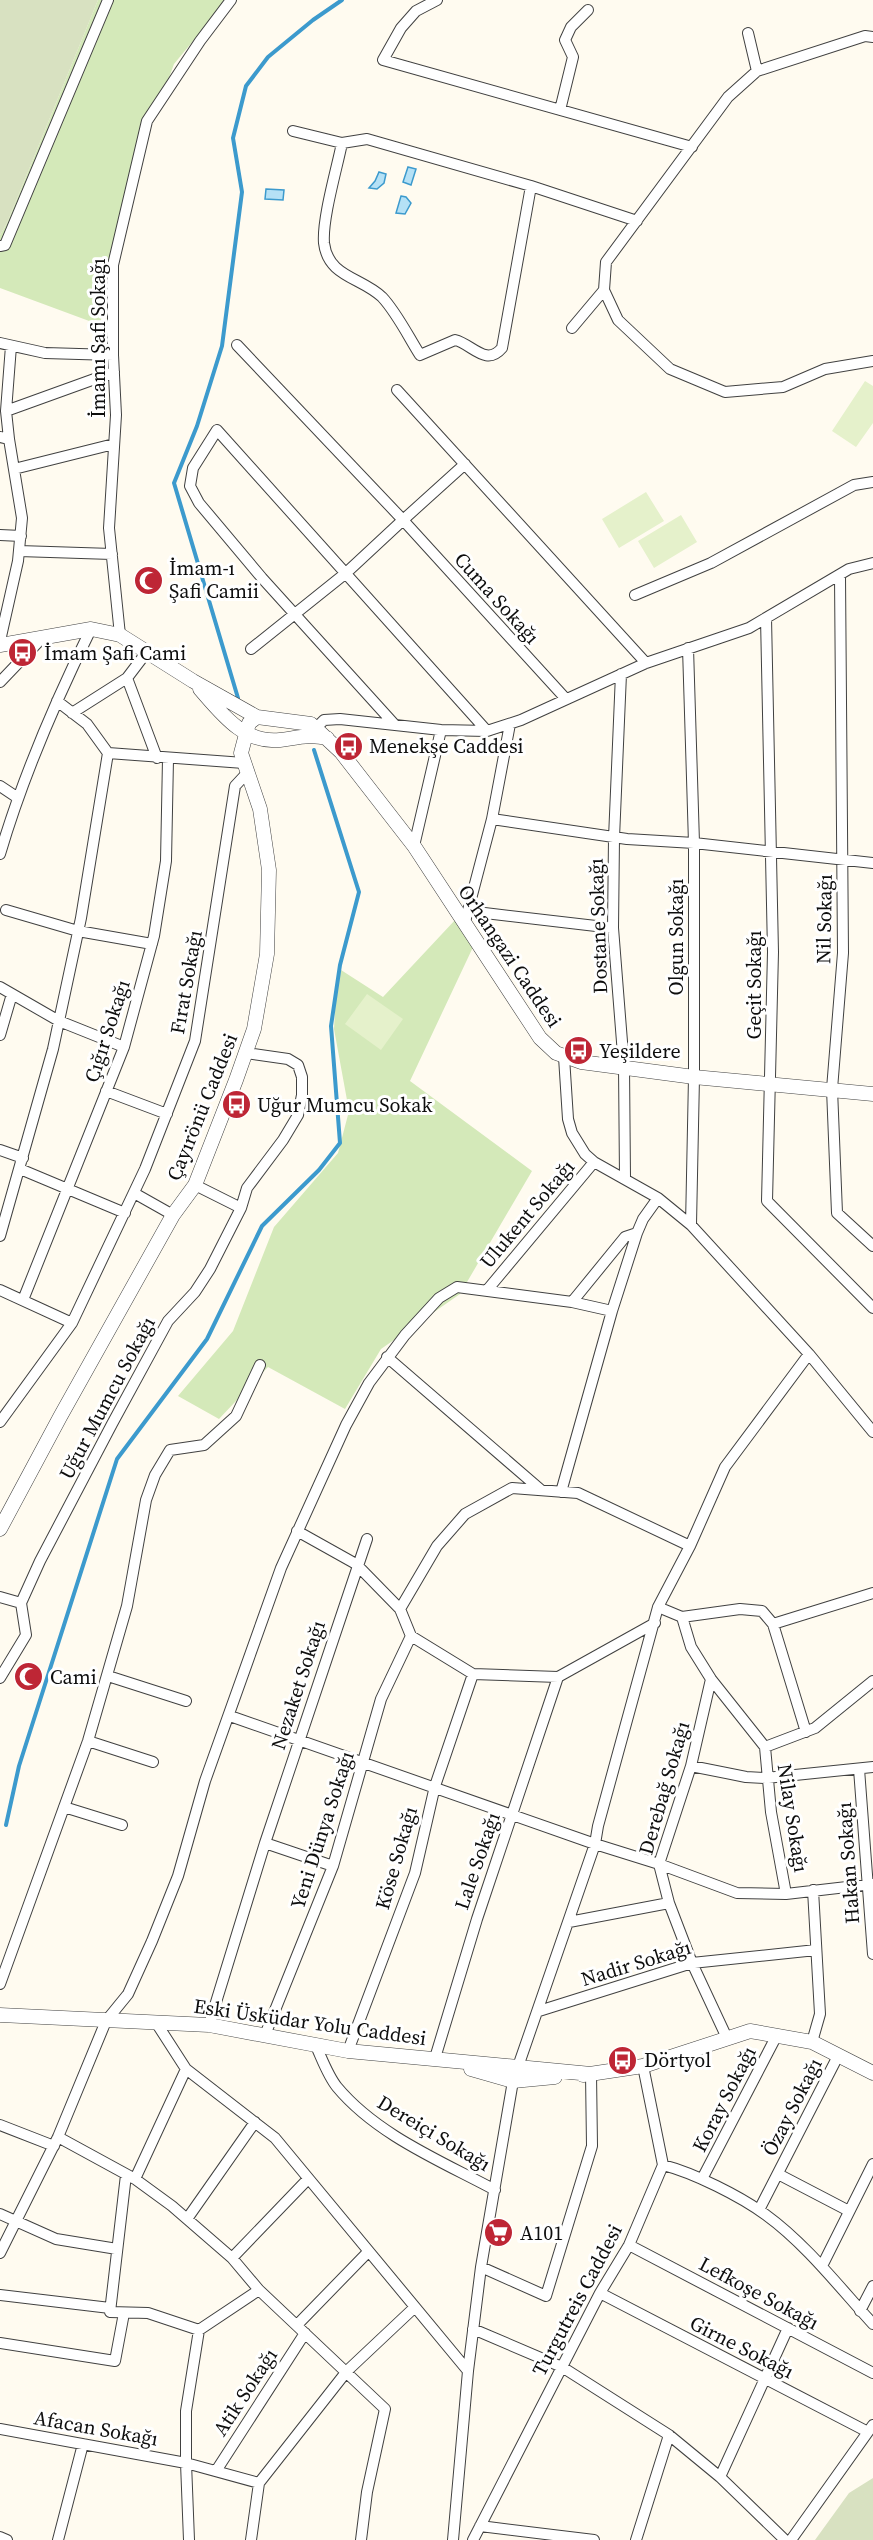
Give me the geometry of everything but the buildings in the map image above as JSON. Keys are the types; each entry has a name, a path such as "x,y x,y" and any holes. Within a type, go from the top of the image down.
{"street":[{"path":"0,246 5,244 108,0"},
{"name":"İmamı Şafi Sokağı","path":"120,635 109,528 116,415 113,356 113,265 147,121 200,41 231,0"},
{"path":"437,0 416,10 401,28 383,60 692,147"},
{"path":"560,110 573,57 565,40 572,27 588,10"},
{"path":"748,33 757,71"},
{"path":"873,37 865,36 757,71 728,97 606,262 604,290 618,320 670,369 725,393 783,387 825,369 873,361"},
{"path":"293,131 342,143 367,139 531,186 637,220"},
{"path":"342,143 324,232 327,253 344,275 382,297 420,355 448,341 455,340 486,356 493,356 502,348 531,186"},
{"path":"572,328 604,290"},
{"path":"113,356 45,353 5,345 4,438 14,469 22,518 19,551 0,643 91,629 120,635 146,653 257,717 303,722 312,731"},
{"name":"Cuma Sokağı","path":"237,345 403,520 566,699"},
{"path":"6,411 114,372"},
{"path":"397,390 646,663"},
{"path":"395,725 199,503 190,486 193,468 218,430 487,731"},
{"path":"14,469 114,444"},
{"path":"251,649 346,573 465,464"},
{"path":"635,595 711,563 854,485 873,482"},
{"path":"0,536 21,536"},
{"path":"19,551 111,554"},
{"path":"193,681 229,722 262,740 286,738 312,731 324,720 340,719 441,730 487,731 646,663 749,628 849,569 873,563"},
{"name":"Nil Sokağı","path":"840,576 843,953 832,1089 837,1213 873,1246"},
{"name":"Geçit Sokağı","path":"766,618 773,952 767,1201 873,1308"},
{"path":"0,854 18,798 57,701 91,629"},
{"path":"0,682 44,636"},
{"name":"Olgun Sokağı","path":"688,648 694,843 694,1077 691,1225"},
{"path":"72,713 127,678 146,653"},
{"name":"Dostane Sokağı","path":"621,674 614,838 613,928 624,1067 625,1178"},
{"name":"Çığır Sokağı","path":"23,1300 124,1047 152,944 166,861 162,758 127,678"},
{"path":"1,1232 22,1163 59,1021 78,931 108,753 87,724 57,701"},
{"path":"246,767 241,753 249,723 257,717"},
{"path":"279,719 286,722 289,727 286,738"},
{"path":"510,723 492,819 466,918 613,928"},
{"path":"414,846 441,730"},
{"name":"Orhangazi Caddesi","path":"312,731 327,738 363,779 466,918 540,1038 564,1057 581,1062 694,1077 873,1094"},
{"path":"246,767 252,749 262,740"},
{"path":"108,753 246,767"},
{"name":"Çayırönü Caddesi","path":"0,1529 173,1215 195,1185 254,1029 267,954 270,870 260,809 246,767"},
{"name":"Fırat Sokağı","path":"0,1422 72,1323 134,1193 195,1041 235,786 246,767"},
{"path":"0,786 18,798"},
{"path":"492,819 614,838 694,843 873,863"},
{"path":"0,920 3,909 78,931 152,944"},
{"path":"0,987 59,1021 124,1047"},
{"path":"0,1035 12,994"},
{"name":"Uğur Mumcu Sokağı","path":"21,1603 40,1560 168,1321 195,1292 210,1269 240,1208 247,1188 283,1140 298,1115 302,1095 302,1077 298,1065 288,1059 246,1053"},
{"path":"564,1057 568,1119 578,1143 594,1162 657,1198 691,1225 808,1354 873,1432"},
{"path":"106,1091 167,1114"},
{"path":"0,1150 68,1187 125,1213"},
{"name":"Ulukent Sokağı","path":"488,1289 594,1162"},
{"path":"195,1185 240,1208"},
{"path":"134,1193 173,1215"},
{"path":"561,1492 612,1311 637,1233 657,1198"},
{"path":"572,1302 625,1237 637,1233"},
{"path":"0,2253 56,2142 106,2021 128,1994 168,1903 205,1781 281,1568 346,1425 369,1383 387,1357 439,1298 452,1288 463,1286 488,1289 572,1302 612,1311"},
{"path":"0,1290 72,1323"},
{"path":"453,2540 468,2371 481,2267 516,2075 595,1844 658,1608 690,1546 725,1467 808,1354"},
{"path":"387,1357 541,1491"},
{"path":"0,1984 88,1741 108,1676 127,1606 146,1500 155,1475 170,1450 204,1445 236,1416 260,1365"},
{"path":"400,1610 437,1546 465,1514 512,1488 578,1493 690,1546"},
{"path":"297,1531 356,1564 400,1610 411,1636 473,1674 558,1677 655,1623"},
{"name":"Nezaket Sokağı","path":"209,2025 265,1843 356,1564 367,1539"},
{"path":"773,1624 873,1593"},
{"path":"0,1597 21,1603 26,1635 0,1678"},
{"path":"658,1608 682,1617 740,1609 762,1611 773,1624 806,1732"},
{"path":"682,1617 691,1647 711,1679 765,1747 815,1728 873,1681"},
{"name":"Yeni Dünya Sokağı","path":"265,2035 333,1866 381,1699 411,1636"},
{"name":"Köse Sokağı","path":"348,2051 415,1873 435,1786 473,1674"},
{"path":"108,1676 186,1701"},
{"name":"Lale Sokağı","path":"435,2058 477,1919 558,1677"},
{"name":"Derebağ Sokağı","path":"711,1679 691,1766 659,1864 669,1903 692,1963 728,2038"},
{"path":"230,1716 595,1844 659,1864 736,1893 786,1894 870,1884"},
{"path":"88,1741 153,1762"},
{"name":"Nilay Sokağı","path":"765,1747 766,1778 786,1894"},
{"path":"691,1766 746,1777 766,1778 873,1767"},
{"name":"Hakan Sokağı","path":"859,1769 870,1884 873,1954"},
{"path":"64,1807 122,1825"},
{"path":"265,1843 333,1866"},
{"path":"812,2042 820,2014 813,1890"},
{"path":"569,1922 669,1903"},
{"name":"Nadir Sokağı","path":"539,2011 692,1963 816,1950"},
{"name":"Eski Üsküdar Yolu Caddesi","path":"0,2015 209,2025 348,2051 435,2058 516,2075 591,2074 643,2066 750,2031 812,2042 873,2073"},
{"path":"157,2024 186,2069 275,2138 468,2371"},
{"name":"Koray Sokağı","path":"702,2179 777,2035"},
{"name":"Dereiçi Sokağı","path":"316,2046 335,2086 366,2115 408,2143 495,2190"},
{"name":"Özay Sokağı","path":"759,2210 838,2056"},
{"path":"643,2066 663,2165 690,2172 759,2210 822,2266 873,2324"},
{"path":"186,2069 130,2177 117,2249 110,2312 148,2313 199,2331"},
{"path":"481,2267 546,2296 592,2146 591,2074"},
{"path":"187,2219 255,2122"},
{"path":"0,2125 56,2142 130,2177 187,2219 232,2258 260,2290 385,2409 367,2492 361,2540"},
{"path":"822,2266 873,2164"},
{"name":"Turgutreis Caddesi","path":"473,2540 600,2293 629,2245 663,2165"},
{"name":"Özay Sokağı","path":"778,2174 849,2211"},
{"path":"232,2258 308,2179"},
{"path":"0,2214 56,2239 117,2249"},
{"name":"Lefkoşe Sokağı","path":"629,2245 873,2373"},
{"name":"Atik Sokağı","path":"216,2471 301,2329 368,2252"},
{"path":"860,2311 873,2286"},
{"path":"189,2540 186,2411 199,2331 260,2290"},
{"name":"Girne Sokağı","path":"600,2293 765,2378 871,2429"},
{"path":"0,2295 110,2308"},
{"path":"251,2540 259,2483 347,2371 415,2307"},
{"path":"0,2343 115,2361 124,2313"},
{"path":"720,2476 788,2328"},
{"path":"473,2329 562,2367 669,2435 720,2476 785,2540"},
{"name":"Afacan Sokağı","path":"0,2429 186,2463 259,2483"},
{"path":"791,2540 871,2429"},
{"path":"636,2540 669,2435"},
{"path":"58,2540 83,2444"},
{"path":"480,2526 594,2540"},
{"path":"0,2537 8,2540"}],"green space":[{"path":"0,0 98,0 7,223 0,235"},
{"path":"98,0 227,0 174,64 123,203 100,325 0,288 0,235 7,223"},
{"path":"865,381 873,386 873,423 856,447 832,431"},
{"path":"646,492 664,521 619,548 602,519"},
{"path":"681,515 697,542 654,568 638,541"},
{"path":"456,919 474,945 410,1081 532,1171 460,1294 381,1349 345,1409 268,1367 219,1419 178,1396 233,1331 274,1227 338,1153 349,1111 334,1029 336,994 341,970 383,997"},
{"path":"367,994 403,1019 381,1050 345,1024"},
{"path":"873,2478 873,2540 815,2540 849,2493"}],"water":[{"path":"408,167 416,169 411,185 403,182"},
{"path":"379,172 386,174 384,183 377,189 369,188 375,181"},
{"path":"266,189 284,190 283,200 265,199"},
{"path":"401,196 406,197 411,203 405,214 396,213"}],"waterway":[{"path":"238,698 174,483 197,426 222,346 242,192 233,138 246,86 268,57 313,20 342,0"},
{"path":"6,1825 19,1766 117,1459 207,1339 262,1226 319,1170 340,1143 331,1026 340,965 359,892 314,750"}],"place":[{"name":"İmam-ı Şafi Camii","path":"148,580"},
{"name":"İmam Şafi Cami","path":"23,653"},
{"name":"Menekşe Caddesi","path":"348,746"},
{"name":"Yeşildere","path":"578,1051"},
{"name":"Uğur Mumcu Sokak","path":"236,1105"},
{"name":"Cami","path":"29,1677"},
{"name":"Dörtyol","path":"623,2060"},
{"name":"A101","path":"499,2233"}]}
